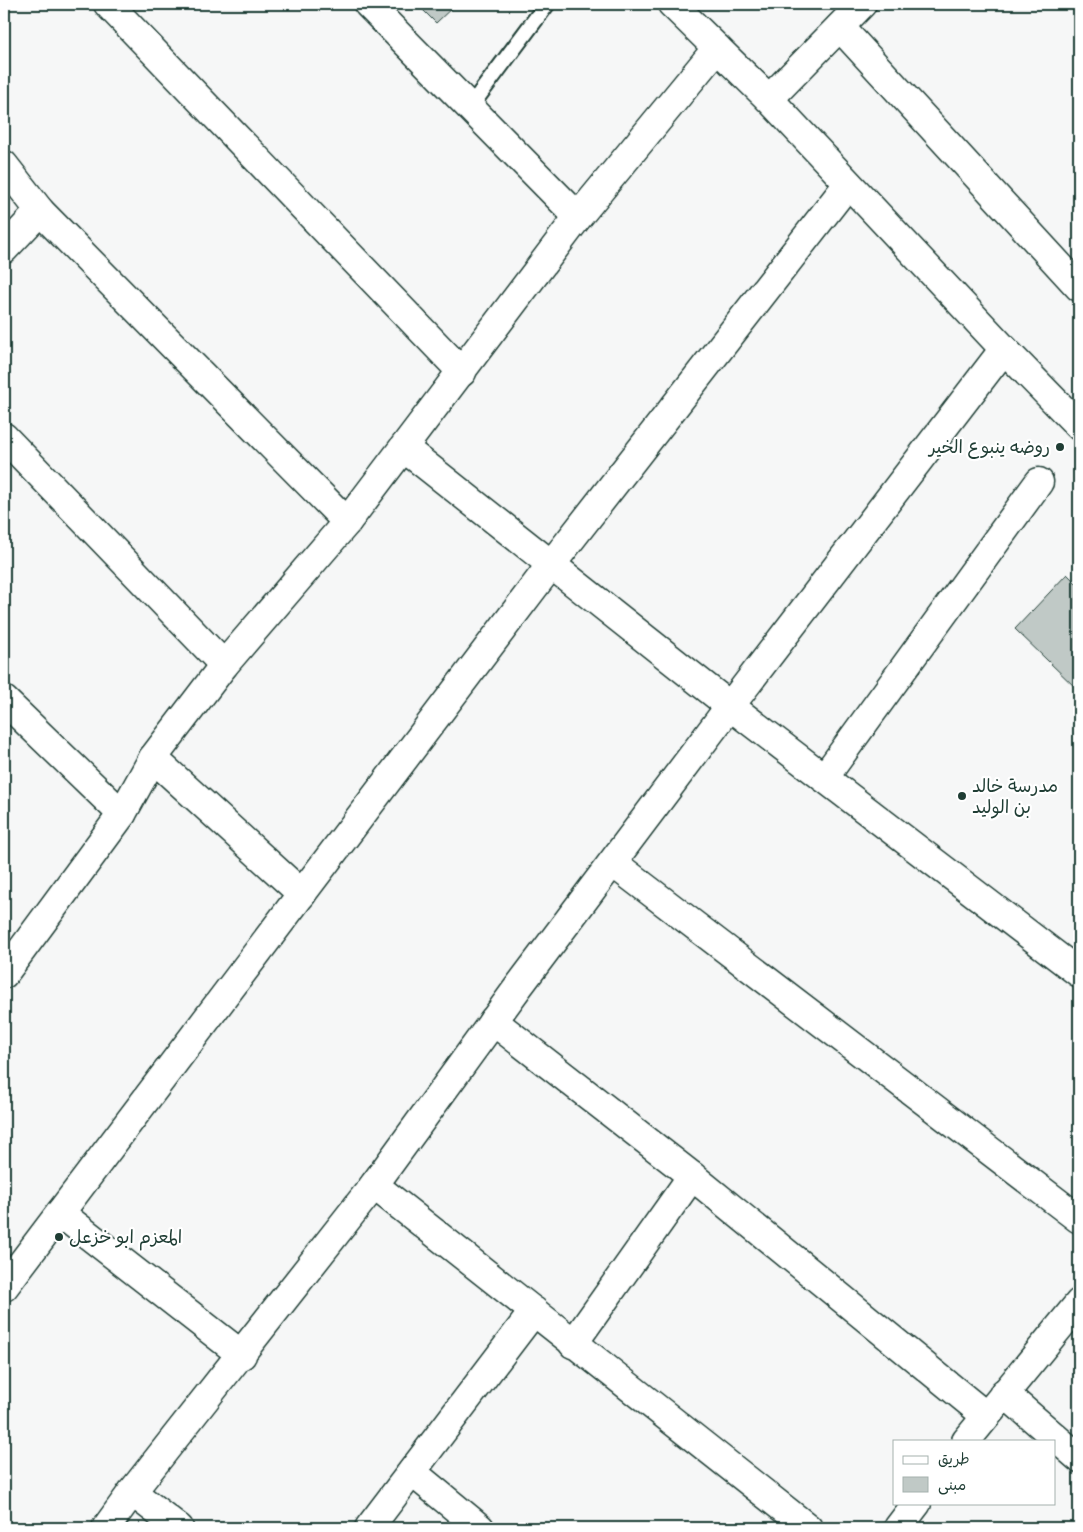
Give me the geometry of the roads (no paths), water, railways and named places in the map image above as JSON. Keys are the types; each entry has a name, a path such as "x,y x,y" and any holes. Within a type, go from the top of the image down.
{"street":[{"path":"108,4 462,372"},
{"path":"368,4 578,217"},
{"path":"672,4 769,99 1079,426"},
{"path":"769,99 862,4"},
{"path":"840,27 1079,287"},
{"path":"4,974 122,814 153,758 224,666 347,522 578,217 716,48"},
{"path":"4,165 40,210 347,522"},
{"path":"4,1287 550,566 848,184"},
{"path":"4,249 40,210"},
{"path":"106,1528 132,1492 242,1355 374,1185 494,1021 730,706 1004,349"},
{"path":"4,437 224,666"},
{"path":"404,448 550,566 1079,973"},
{"path":"824,778 1039,482"},
{"path":"4,700 122,814"},
{"path":"153,758 302,894"},
{"path":"613,863 1079,1219"},
{"path":"494,1021 692,1176 986,1416"},
{"path":"573,1344 692,1176"},
{"path":"374,1185 808,1528"},
{"path":"60,1213 242,1355"},
{"path":"967,1440 1079,1303"},
{"path":"369,1528 534,1311"},
{"path":"1004,1393 1079,1458"},
{"path":"412,1472 480,1528"},
{"path":"132,1492 179,1528"},
{"path":"898,1528 917,1504"}],"lane":[{"path":"470,107 547,4"}],"place":[{"name":"روضه ينبوع الخير","path":"1060,447"},
{"name":"مدرسة خالد بن الوليد","path":"962,796"},
{"name":"المعزم ابو خزعل","path":"59,1237"}]}
